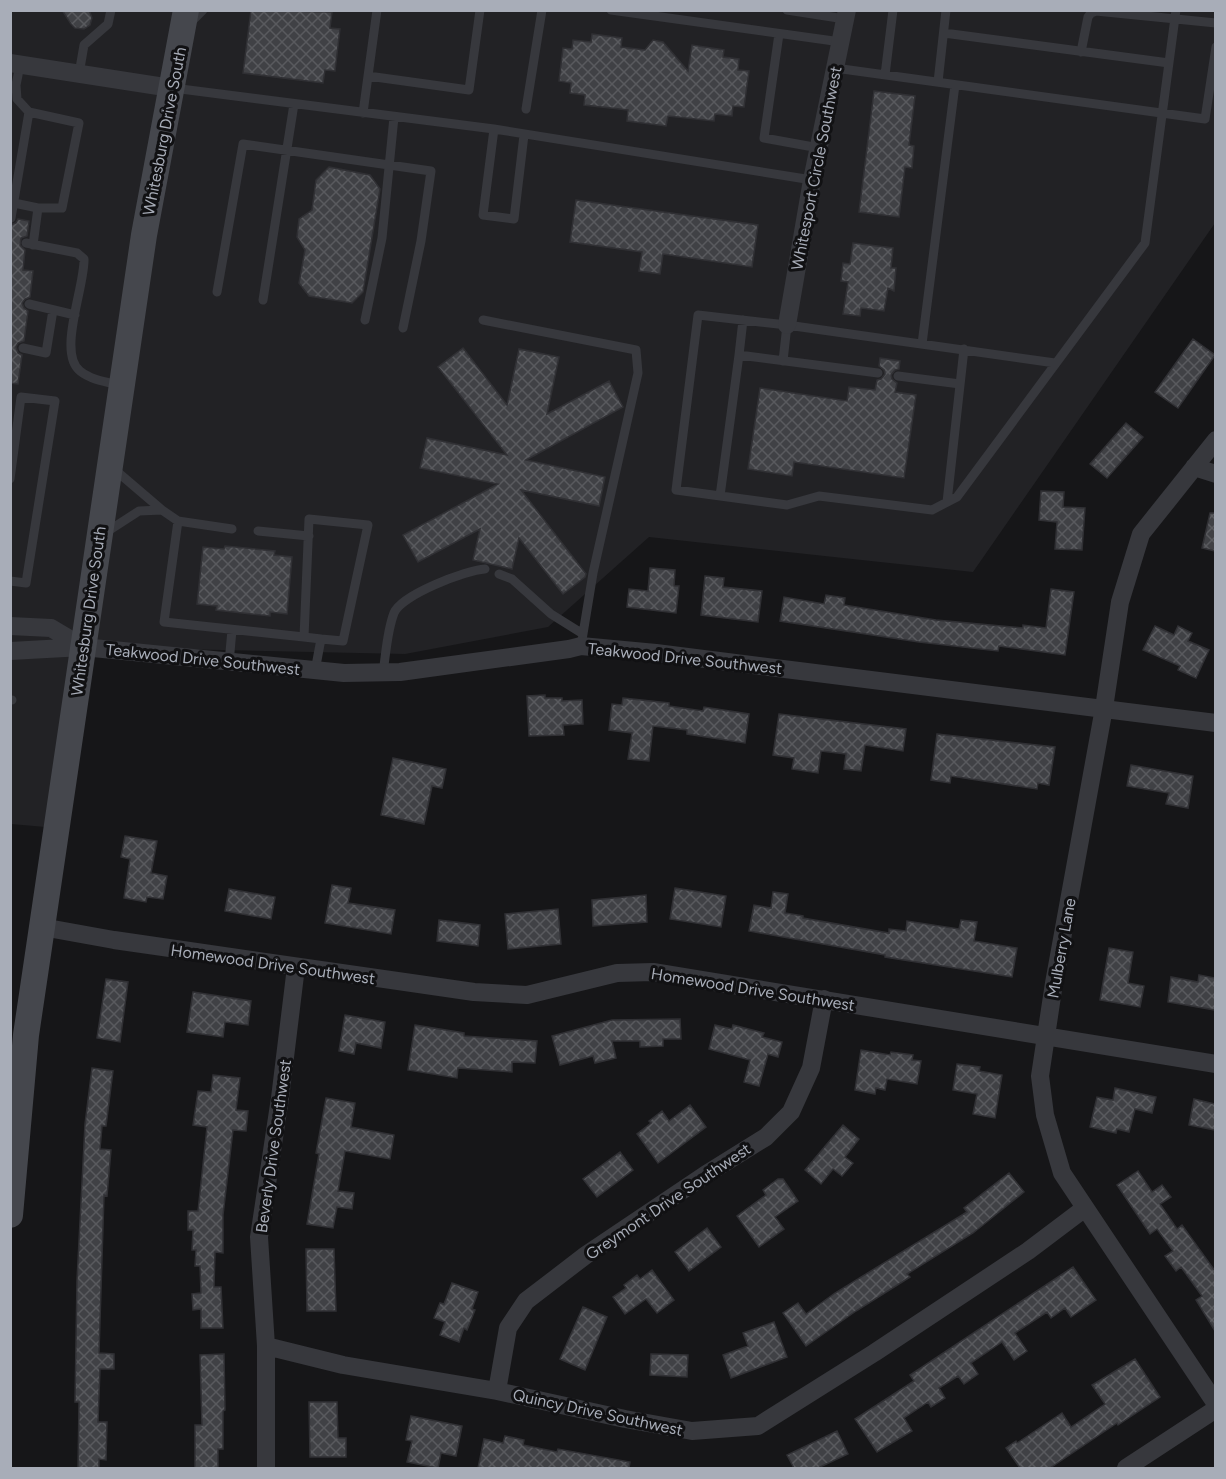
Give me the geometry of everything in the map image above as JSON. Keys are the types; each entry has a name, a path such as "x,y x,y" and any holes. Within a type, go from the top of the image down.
{"main road":[{"name":"Whitesburg Drive South","path":"10,1215 26,1035 144,235 184,21"}],"street":[{"name":"Whitesport Circle Southwest","path":"787,325 812,180 846,15"},
{"path":"15,64 171,88"},
{"name":"Mulberry Lane","path":"1215,440 1141,534 1120,602 1104,708 1054,983 1040,1076 1045,1114 1062,1173 1215,1404"},
{"path":"1194,467 1215,474"},
{"path":"10,626 51,628 83,647"},
{"name":"Teakwood Drive Southwest","path":"10,651 83,647 229,663 344,673 382,673 535,654 582,640 656,653 1215,723"},
{"name":"Homewood Drive Southwest","path":"42,927 114,940 474,992 528,995 617,973 653,972 1215,1064"},
{"name":"Beverly Drive Southwest","path":"266,1468 266,1346 260,1237 296,967"},
{"name":"Greymont Drive Southwest","path":"497,1391 508,1328 526,1301 586,1256 705,1175 766,1137 791,1112 811,1068 824,999"},
{"name":"Quincy Drive Southwest","path":"266,1346 343,1365 497,1391 692,1431 758,1426 1018,1258 1085,1208"},
{"path":"1126,1468 1215,1409"}],"lane":[{"path":"79,74 84,45 108,24 111,10"},
{"path":"184,21 203,10"},
{"path":"363,113 377,10"},
{"path":"368,76 469,90 480,10"},
{"path":"526,109 542,10"},
{"path":"611,10 841,42"},
{"path":"787,10 846,15"},
{"path":"885,75 893,10"},
{"path":"938,82 946,10"},
{"path":"1081,52 1088,17 1096,11 1175,14 1215,23"},
{"path":"1055,363 787,325 698,315 676,490 787,505 819,496 932,510 957,497 1145,243 1175,14"},
{"path":"944,33 1169,63"},
{"path":"779,34 764,138 819,148"},
{"path":"835,68 1205,119 1215,46"},
{"path":"14,203 39,208 62,208 79,123 29,112 17,99 15,64"},
{"path":"922,344 955,85"},
{"path":"171,88 495,129 812,180"},
{"path":"263,300 294,104"},
{"path":"11,218 29,112"},
{"path":"365,320 382,238 394,117"},
{"path":"495,129 483,215 514,219 524,135"},
{"path":"217,292 243,144 431,171 421,241 404,328"},
{"path":"39,208 30,244 77,253 84,259 71,359 86,375 122,385"},
{"path":"29,304 75,315"},
{"path":"23,348 46,353 52,310"},
{"path":"483,320 636,350 638,373 593,573 582,640"},
{"path":"720,496 743,320"},
{"path":"783,361 787,325"},
{"path":"947,502 964,349"},
{"path":"739,355 878,373"},
{"path":"898,376 960,384"},
{"path":"10,395 55,401 26,583 10,581"},
{"path":"10,479 21,397"},
{"path":"110,465 178,521 232,529"},
{"path":"99,537 139,511 162,510"},
{"path":"178,521 164,622 232,630 343,641 368,525 309,519 304,637"},
{"path":"258,531 309,537"},
{"path":"382,673 395,610 429,587 464,573 485,570"},
{"path":"499,573 512,579 582,640"},
{"path":"229,663 232,630"},
{"path":"315,670 321,639"}],"shaded area":[{"path":"10,11 1215,11 1215,223 973,572 649,537 548,627 405,654 83,647 57,828 11,824"}],"building":[{"path":"62,10 89,10 92,18 90,25 84,29 75,28"},
{"path":"251,10 332,12 330,28 340,29 335,71 325,70 323,83 243,73"},
{"path":"592,34 622,38 621,47 645,50 653,40 663,42 688,71 692,45 724,50 723,57 739,59 738,70 749,71 744,107 733,106 732,116 715,114 714,121 668,116 666,126 627,121 628,110 584,105 585,95 570,93 571,83 559,81 563,48 572,49 573,40 591,42"},
{"path":"874,91 915,96 909,145 914,146 912,168 905,167 899,217 859,212"},
{"path":"329,167 370,175 380,189 363,292 352,303 309,296 299,283 305,250 297,237 299,219 312,210 316,180"},
{"path":"576,200 758,225 752,267 663,254 660,274 639,271 642,252 570,242"},
{"path":"18,219 29,221 27,236 21,238 20,245 25,250 23,270 33,271 30,297 22,303 28,311 24,341 18,343 16,347 18,353 22,355 18,384 10,383 10,225 16,223"},
{"path":"853,243 893,248 891,268 896,268 894,291 888,288 884,311 861,308 860,316 843,314 848,282 841,281 843,263 850,264"},
{"path":"1193,339 1215,355 1178,408 1155,392"},
{"path":"463,348 507,405 519,349 559,357 547,414 609,381 623,407 526,460 605,477 599,506 521,490 586,574 563,594 519,538 512,569 473,560 480,529 418,562 403,535 498,484 420,468 427,438 507,455 438,367"},
{"path":"880,358 900,361 899,369 891,375 897,383 895,392 916,395 904,478 794,462 792,476 748,469 760,388 847,401 849,387 875,390 877,380 885,374 879,366"},
{"path":"1126,423 1143,437 1107,478 1090,464"},
{"path":"1041,491 1064,492 1063,507 1085,508 1082,550 1055,549 1057,522 1039,520"},
{"path":"1210,513 1215,513 1215,551 1202,548"},
{"path":"225,546 275,551 274,555 292,557 287,614 270,612 270,616 216,610 217,606 197,604 203,547 224,549"},
{"path":"650,568 675,570 674,586 679,586 676,613 627,607 629,589 648,591"},
{"path":"705,576 724,578 723,587 762,591 758,622 701,615"},
{"path":"1051,589 1074,592 1065,655 999,646 998,651 919,642 780,621 784,597 824,604 826,595 845,598 844,605 936,620 1046,628"},
{"path":"1155,626 1174,635 1178,626 1192,633 1188,641 1209,650 1196,678 1178,670 1180,666 1143,650"},
{"path":"545,695 545,698 562,698 562,701 582,700 583,724 563,725 564,735 529,736 527,696"},
{"path":"623,698 669,703 669,706 703,711 704,707 749,714 745,743 687,734 687,730 653,726 649,761 628,759 632,733 609,730 612,704 622,705"},
{"path":"779,714 906,729 903,751 865,745 861,771 844,769 846,754 821,751 818,773 792,769 794,758 773,755"},
{"path":"937,734 1055,747 1049,785 1038,783 1037,789 951,776 950,783 931,780"},
{"path":"393,758 446,769 442,788 432,786 424,824 381,815"},
{"path":"1131,765 1193,776 1188,808 1166,804 1169,793 1127,786"},
{"path":"125,836 157,841 151,873 167,876 163,899 147,897 146,902 124,898 130,859 121,857"},
{"path":"332,885 351,888 348,903 395,910 391,934 325,923"},
{"path":"675,888 726,896 721,927 670,919"},
{"path":"229,889 275,897 271,919 225,911"},
{"path":"773,892 788,894 785,913 889,933 889,929 906,931 907,921 959,929 961,920 977,922 974,941 1017,948 1012,977 885,957 885,955 749,931 754,905 771,908"},
{"path":"646,895 647,922 593,926 592,900"},
{"path":"558,909 561,944 508,949 505,914"},
{"path":"439,920 480,925 478,946 437,941"},
{"path":"1109,948 1133,952 1128,983 1144,986 1140,1007 1100,1000"},
{"path":"1199,975 1215,978 1215,1010 1168,1002 1171,977 1198,982"},
{"path":"106,979 128,982 120,1042 97,1038"},
{"path":"193,992 251,1001 248,1025 225,1022 223,1037 187,1032"},
{"path":"345,1015 385,1022 381,1048 356,1043 354,1054 339,1051"},
{"path":"680,1019 681,1039 663,1039 663,1046 640,1047 640,1041 612,1041 616,1058 595,1063 593,1056 560,1065 552,1036 612,1020"},
{"path":"415,1025 464,1033 464,1036 537,1041 535,1063 512,1062 512,1072 458,1068 457,1078 408,1070"},
{"path":"715,1025 732,1029 733,1025 764,1033 762,1037 782,1042 778,1057 768,1054 759,1086 744,1082 750,1060 709,1049"},
{"path":"861,1050 890,1055 891,1052 913,1055 912,1060 921,1061 917,1084 887,1079 885,1090 876,1088 875,1094 855,1090"},
{"path":"957,1064 980,1067 979,1071 1002,1075 995,1118 973,1114 977,1094 953,1090"},
{"path":"92,1068 113,1071 106,1126 102,1126 100,1149 111,1150 107,1196 104,1195 99,1353 114,1354 114,1369 100,1369 98,1422 107,1422 106,1460 99,1459 99,1468 78,1468 79,1402 75,1402 77,1280 85,1124"},
{"path":"213,1075 240,1078 236,1110 248,1111 246,1131 233,1130 223,1215 223,1253 215,1252 214,1287 221,1287 223,1328 201,1328 201,1309 193,1310 192,1294 201,1293 200,1266 195,1266 196,1250 192,1250 193,1230 188,1230 188,1211 198,1211 207,1127 193,1125 198,1091 211,1092"},
{"path":"1115,1088 1156,1097 1152,1113 1135,1109 1129,1132 1117,1129 1116,1133 1090,1127 1097,1097 1113,1100"},
{"path":"326,1098 355,1103 351,1127 394,1135 390,1159 345,1151 338,1191 354,1193 352,1209 337,1207 333,1228 307,1224"},
{"path":"1194,1099 1215,1104 1215,1130 1189,1125"},
{"path":"690,1105 706,1127 658,1163 637,1134 662,1111 669,1121"},
{"path":"843,1125 859,1139 845,1157 853,1163 842,1176 833,1169 821,1184 805,1170"},
{"path":"620,1152 633,1170 597,1197 583,1179"},
{"path":"1138,1171 1152,1192 1162,1185 1171,1197 1160,1204 1177,1229 1182,1225 1215,1271 1215,1331 1196,1300 1202,1296 1181,1267 1176,1271 1165,1256 1173,1251 1157,1229 1150,1234 1117,1185"},
{"path":"1009,1173 1024,1192 973,1233 907,1274 910,1277 806,1346 783,1313 798,1303 806,1314 835,1293 967,1212 964,1208"},
{"path":"778,1179 783,1179 798,1201 775,1217 784,1229 759,1247 737,1216 766,1195 763,1190"},
{"path":"707,1228 721,1247 689,1271 675,1252"},
{"path":"306,1249 334,1249 336,1311 307,1311"},
{"path":"1073,1267 1096,1300 1071,1317 1065,1308 1051,1318 1047,1312 1015,1333 1027,1351 1014,1360 1002,1342 971,1363 978,1374 964,1384 958,1376 939,1388 945,1398 931,1407 928,1402 904,1418 912,1431 877,1452 855,1419 914,1381 910,1375"},
{"path":"652,1270 674,1300 657,1313 646,1299 625,1314 613,1297 626,1288 624,1285 637,1275 640,1279"},
{"path":"452,1283 478,1292 472,1309 475,1310 459,1342 440,1335 445,1322 434,1318 440,1303 444,1304"},
{"path":"583,1307 607,1317 585,1370 560,1359"},
{"path":"774,1322 787,1357 731,1378 723,1355 748,1346 743,1333"},
{"path":"224,1354 223,1449 218,1449 218,1468 195,1468 195,1425 202,1425 200,1355"},
{"path":"651,1354 688,1355 687,1377 650,1375"},
{"path":"1135,1359 1160,1397 1050,1468 1020,1468 1006,1448 1062,1413 1071,1427 1105,1404 1092,1385"},
{"path":"309,1402 337,1402 338,1438 346,1438 346,1457 310,1457"},
{"path":"411,1416 462,1426 456,1456 441,1453 438,1468 407,1462 412,1441 406,1440"},
{"path":"837,1431 848,1454 818,1468 794,1468 787,1455"},
{"path":"505,1436 524,1440 523,1445 630,1462 629,1468 478,1468 484,1439 503,1443"}]}
